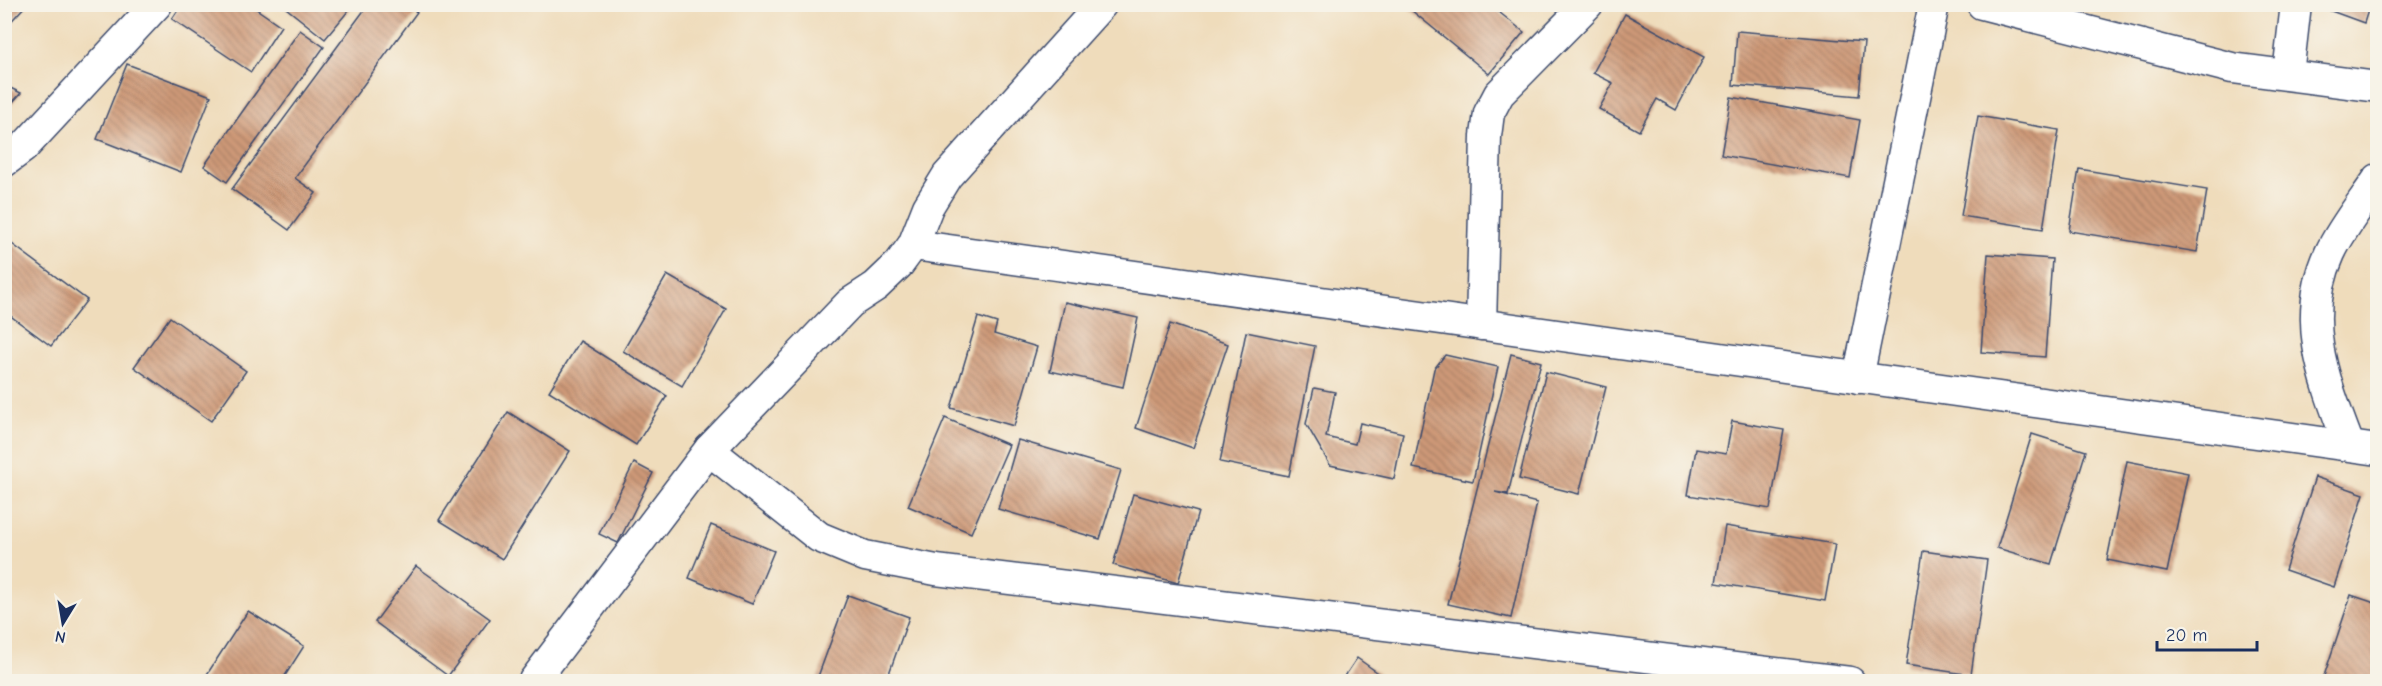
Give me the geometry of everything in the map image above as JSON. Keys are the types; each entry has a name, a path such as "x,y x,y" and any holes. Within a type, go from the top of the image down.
{"street":[{"path":"4,162 23,148 157,4"},
{"path":"532,681 709,450 850,303 876,286 899,264 913,245 928,207 947,176 1102,4"},
{"path":"1480,325 1486,136 1489,114 1499,94 1588,4"},
{"path":"1858,378 1934,4"},
{"path":"1982,4 2232,68 2378,87"},
{"path":"2288,74 2296,4"},
{"path":"2363,447 2327,386 2318,353 2314,315 2320,279 2331,251 2378,179"},
{"path":"913,245 2363,447"},
{"path":"709,450 819,537 875,558 936,570 1851,681"}],"building":[{"path":"4,4 27,4 4,29"},
{"path":"182,4 249,4 281,26 251,72 172,19"},
{"path":"281,4 354,4 325,39"},
{"path":"2312,4 2370,4 2364,23"},
{"path":"368,5 406,5 417,12 295,178 316,193 289,230 232,189"},
{"path":"1405,5 1490,5 1524,32 1489,74"},
{"path":"1625,14 1704,57 1676,110 1657,99 1639,131 1599,109 1613,83 1593,73"},
{"path":"300,30 324,47 227,182 204,166"},
{"path":"1737,31 1864,42 1859,96 1733,85"},
{"path":"127,64 211,96 181,172 97,139"},
{"path":"4,85 21,93 4,112"},
{"path":"1731,97 1860,120 1850,178 1721,155"},
{"path":"1978,116 2059,130 2043,229 1961,216"},
{"path":"2079,169 2207,190 2197,252 2069,231"},
{"path":"4,238 87,300 51,346 4,311"},
{"path":"1988,254 2052,259 2045,357 1981,352"},
{"path":"667,275 726,309 682,386 623,351"},
{"path":"1065,302 1138,318 1123,387 1050,371"},
{"path":"170,317 246,371 211,421 134,367"},
{"path":"978,317 997,323 994,334 1037,347 1014,426 951,408"},
{"path":"1170,324 1228,344 1193,448 1136,428"},
{"path":"1246,332 1315,346 1289,476 1220,462"},
{"path":"580,341 667,396 636,445 549,391"},
{"path":"1511,354 1541,362 1508,494 1495,492 1537,503 1511,618 1448,604"},
{"path":"1445,355 1498,367 1473,481 1413,468 1434,369"},
{"path":"1546,372 1606,387 1579,494 1519,479"},
{"path":"1314,388 1335,392 1326,437 1355,444 1360,423 1403,433 1394,479 1330,465 1306,424"},
{"path":"508,412 570,451 502,559 439,520"},
{"path":"945,418 1009,445 971,533 908,506"},
{"path":"1732,421 1784,430 1770,509 1688,495 1696,449 1726,454"},
{"path":"2032,434 2086,451 2051,564 1997,548"},
{"path":"1018,440 1121,470 1100,539 998,509"},
{"path":"2127,461 2188,473 2167,572 2107,560"},
{"path":"634,463 653,473 618,543 599,534"},
{"path":"2315,477 2364,494 2334,587 2285,570"},
{"path":"1133,494 1198,512 1178,583 1113,565"},
{"path":"711,525 774,551 752,604 689,578"},
{"path":"1725,526 1835,544 1825,601 1716,583"},
{"path":"1923,551 1987,560 1971,675 1906,665"},
{"path":"416,566 490,619 448,676 375,622"},
{"path":"848,595 909,617 886,682 816,682"},
{"path":"2351,595 2378,604 2378,676 2376,682 2322,682"},
{"path":"248,611 304,646 281,682 202,682"},
{"path":"1357,658 1391,682 1341,682"}]}
